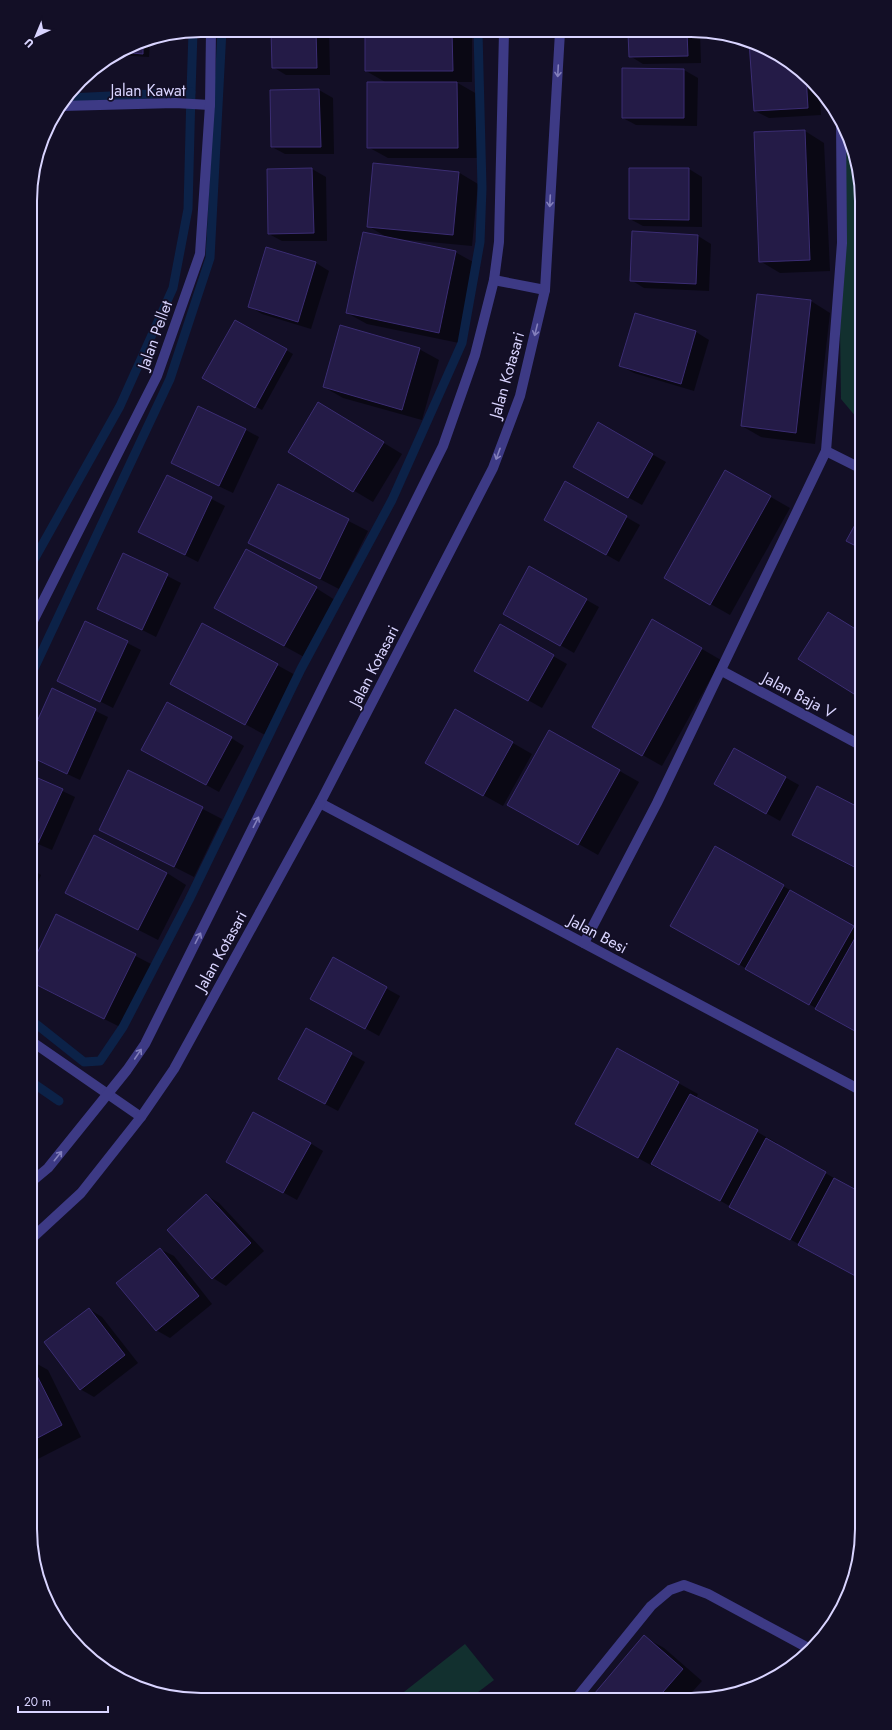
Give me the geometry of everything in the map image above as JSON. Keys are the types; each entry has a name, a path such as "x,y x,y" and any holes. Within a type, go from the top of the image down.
{"street":[{"name":"Jalan Pellet","path":"37,612 158,376 200,254 210,105 211,37"},
{"name":"Jalan Kotasari","path":"37,1177 48,1168 127,1070 144,1044 443,446 475,355 494,280 499,242 504,37"},
{"name":"Jalan Kotasari","path":"37,1234 81,1193 141,1117 174,1068 320,804 493,468 520,396 545,290 560,37"},
{"name":"Jalan Kawat","path":"68,106 210,105"},
{"path":"584,943 657,803 722,671 802,498 826,451 842,243 841,134"},
{"path":"494,280 545,290"},
{"path":"826,451 855,466"},
{"name":"Jalan Baja V","path":"722,671 855,742"},
{"name":"Jalan Besi","path":"320,804 855,1087"},
{"path":"37,1046 141,1117"},
{"path":"581,1693 651,1606 670,1590 684,1585 708,1594 805,1646"}],"green space":[{"path":"837,127 843,138 849,158 855,190 855,416 841,399"},
{"path":"465,1644 494,1680 477,1693 403,1693"}],"building":[{"path":"271,37 316,37 317,68 272,68"},
{"path":"365,37 452,37 453,71 365,71"},
{"path":"628,37 687,37 688,56 629,57"},
{"path":"143,48 143,54 130,53"},
{"path":"749,48 773,59 791,71 807,85 808,108 754,111"},
{"path":"622,68 684,69 684,118 622,118"},
{"path":"367,82 457,82 458,148 367,148"},
{"path":"319,89 321,147 271,147 270,90"},
{"path":"805,130 810,260 759,262 754,132"},
{"path":"373,163 459,172 453,235 367,227"},
{"path":"312,168 314,233 268,234 267,169"},
{"path":"629,168 689,168 689,220 629,219"},
{"path":"632,231 698,235 696,284 630,281"},
{"path":"363,232 456,251 439,333 346,313"},
{"path":"266,247 316,262 298,322 248,307"},
{"path":"757,294 811,300 796,433 741,426"},
{"path":"635,313 696,331 681,384 619,366"},
{"path":"235,320 287,349 255,408 202,378"},
{"path":"340,325 420,348 402,410 323,387"},
{"path":"318,402 384,442 353,492 288,452"},
{"path":"198,406 246,429 219,486 171,463"},
{"path":"598,422 653,454 628,498 573,467"},
{"path":"725,470 771,496 710,605 664,578"},
{"path":"167,475 212,497 185,555 138,532"},
{"path":"565,481 627,516 606,555 544,520"},
{"path":"278,484 349,519 320,579 248,543"},
{"path":"855,525 855,546 846,541"},
{"path":"246,549 317,587 284,646 214,608"},
{"path":"123,553 168,574 142,630 97,609"},
{"path":"529,566 587,599 560,646 503,614"},
{"path":"828,612 855,629 855,695 798,659"},
{"path":"652,619 702,648 642,756 592,727"},
{"path":"85,621 128,641 100,702 57,681"},
{"path":"202,623 278,664 245,725 170,684"},
{"path":"500,624 554,655 528,701 474,671"},
{"path":"52,688 96,709 67,774 37,760 37,722"},
{"path":"167,702 232,737 206,785 141,750"},
{"path":"455,709 513,742 483,796 425,763"},
{"path":"549,730 620,770 578,845 507,805"},
{"path":"734,748 786,777 766,814 714,784"},
{"path":"128,770 203,807 174,867 99,830"},
{"path":"37,778 63,789 37,843"},
{"path":"817,786 855,805 855,867 792,835"},
{"path":"94,835 167,873 138,930 65,893"},
{"path":"715,846 784,885 739,965 670,926"},
{"path":"790,890 854,926 809,1005 745,969"},
{"path":"56,914 136,954 104,1019 37,985 37,954"},
{"path":"855,938 855,1031 815,1009"},
{"path":"333,957 387,987 365,1029 310,999"},
{"path":"306,1028 352,1053 325,1104 278,1079"},
{"path":"617,1048 679,1082 638,1158 575,1124"},
{"path":"690,1094 758,1130 720,1201 651,1164"},
{"path":"253,1112 311,1143 283,1193 226,1162"},
{"path":"766,1138 826,1172 790,1240 729,1207"},
{"path":"834,1178 855,1189 855,1276 798,1245"},
{"path":"206,1194 251,1243 212,1279 167,1230"},
{"path":"160,1248 199,1296 156,1331 116,1283"},
{"path":"89,1308 125,1355 80,1390 44,1342"},
{"path":"37,1376 62,1425 37,1438"},
{"path":"644,1635 683,1669 662,1693 595,1693"}],"waterway":[{"path":"74,98 191,92 193,37"},
{"path":"37,662 170,379 210,258 222,37"},
{"path":"37,1025 84,1062 100,1061 123,1027 189,900 301,669 392,500 462,343 480,242 482,188 478,37"},
{"path":"37,554 120,406 173,288 188,209 191,92"},
{"path":"37,1086 59,1101"}]}
